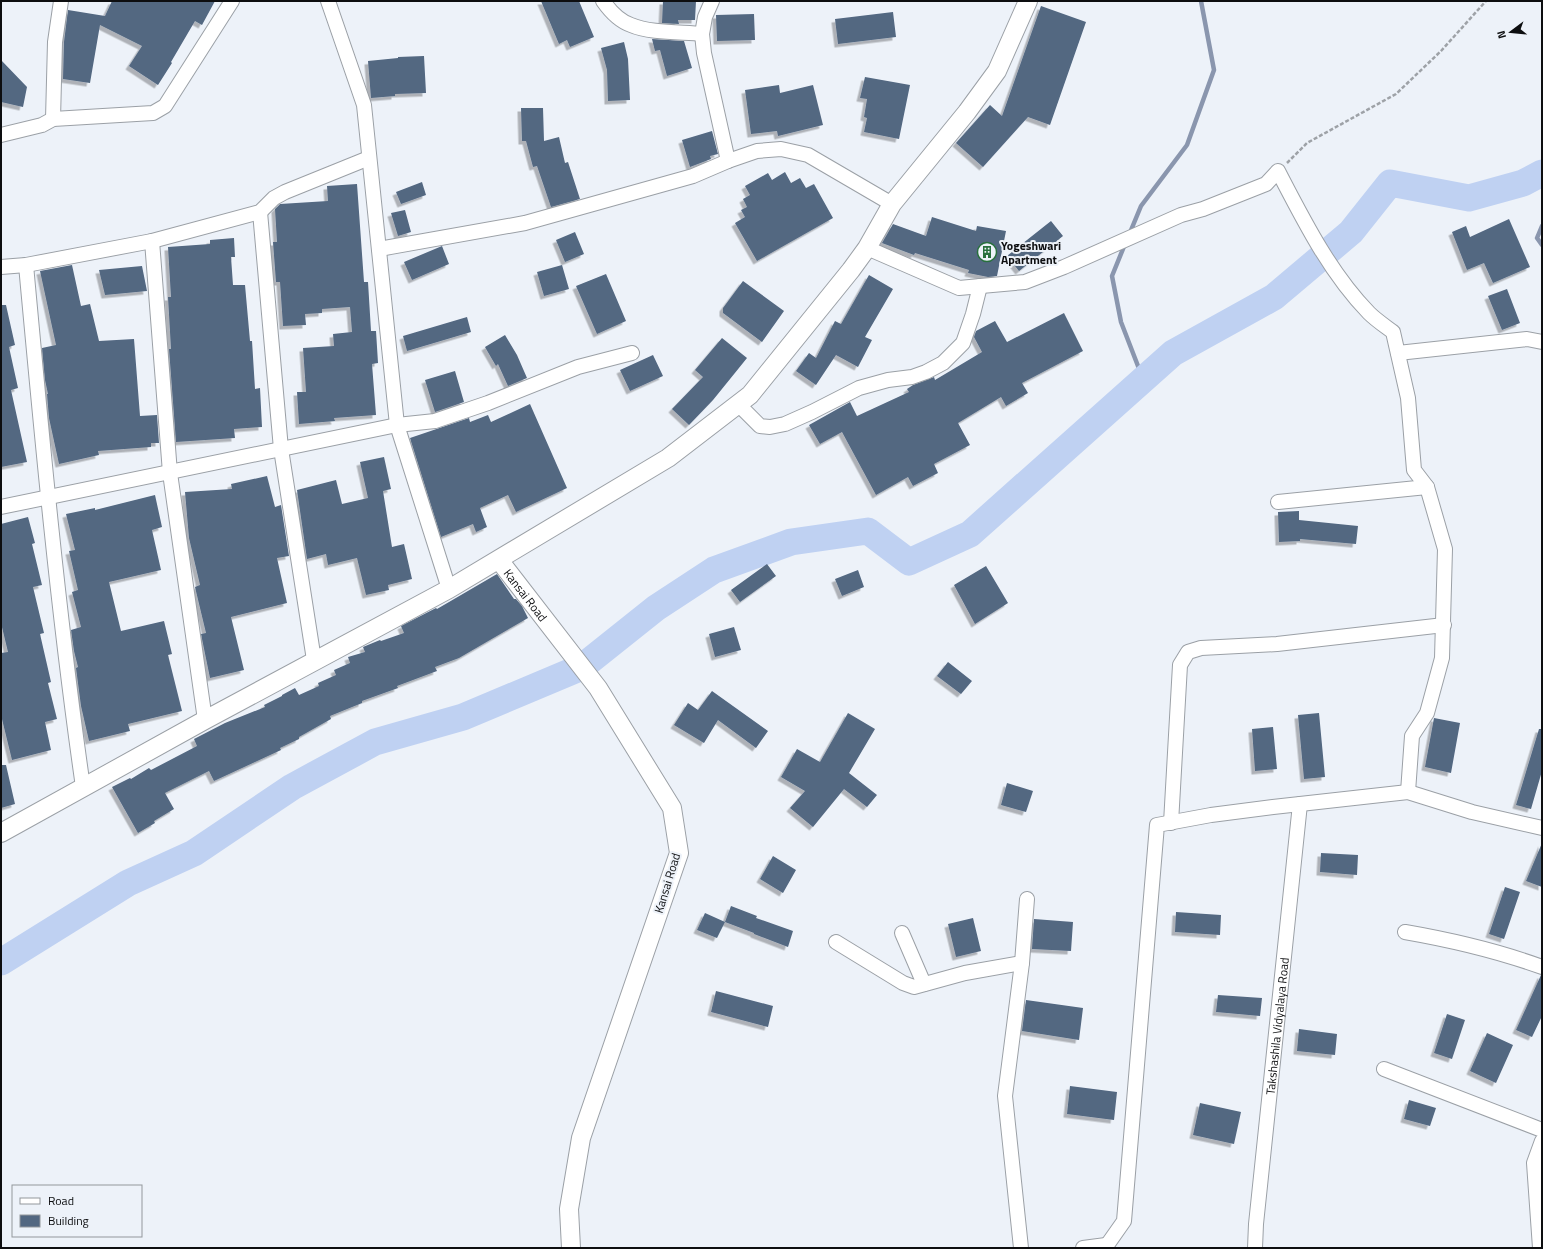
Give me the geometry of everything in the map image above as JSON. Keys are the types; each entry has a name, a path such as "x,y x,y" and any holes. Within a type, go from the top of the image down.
{"street":[{"path":"54,119 56,42 61,1"},
{"path":"1,134 42,125 54,119 153,113 165,106 232,1"},
{"path":"328,1 364,105 397,425 449,590"},
{"path":"603,1 619,18 630,25 642,29 702,34"},
{"path":"712,1 705,17 702,34 704,53 728,161"},
{"path":"1,833 314,660 449,590 668,458 750,395 851,270 867,248 892,204 997,71 1028,1"},
{"path":"378,249 524,223 693,176 728,161 757,151 780,149 808,155 892,204"},
{"path":"1,267 26,265 152,241 260,212 274,198 285,192 369,158"},
{"path":"867,248 958,288 1025,282 1181,215 1203,209 1266,184 1278,171 1302,218 1340,279 1370,314 1393,332 1408,398 1414,470 1427,487 1445,549 1442,658 1427,713 1412,736 1408,792"},
{"path":"260,212 281,450 314,660"},
{"path":"152,241 170,473 205,720"},
{"path":"26,265 48,498 70,698 83,787"},
{"path":"738,404 760,426 770,427 785,424 859,388 888,380 912,377 926,372 943,363 964,343 980,286"},
{"path":"1398,353 1527,339 1542,342"},
{"path":"1,507 397,425 435,421 488,403 578,367 632,353"},
{"path":"1278,502 1427,487"},
{"name":"Kansai Road","path":"500,560 598,688 672,808 679,853 582,1138 569,1209 571,1248"},
{"path":"1171,822 1180,665 1188,652 1201,648 1277,644 1444,625"},
{"path":"1083,1248 1105,1246 1124,1222 1156,825 1211,815 1408,792 1472,812 1542,828"},
{"name":"Takshashila Vidyalaya Road","path":"1255,1248 1256,1224 1300,804"},
{"path":"1021,1248 1005,1096 1022,963 1028,899"},
{"path":"1405,932 1444,939 1522,960 1542,968"},
{"path":"902,933 924,984"},
{"path":"836,942 903,983 914,987 965,973 1022,963"},
{"path":"1384,1069 1542,1130"},
{"path":"1540,1248 1534,1163 1542,1141"}],"path":[{"path":"1278,171 1307,143 1396,94 1441,51 1486,1"}],"building":[{"path":"112,1 215,1 202,25 195,21 158,85 129,66 142,46 100,25 90,83 63,79 64,42 68,10 105,16"},
{"path":"541,1 579,1 594,37 570,47 567,40 559,44"},
{"path":"663,1 696,1 695,20 678,20 679,24 662,23"},
{"path":"1041,6 1086,22 1050,125 1028,117 983,167 956,143 990,105 1002,116"},
{"path":"893,12 896,37 838,44 835,19"},
{"path":"754,14 755,40 717,41 716,15"},
{"path":"652,39 684,41 692,68 667,76 660,50 655,51"},
{"path":"624,42 628,59 630,100 608,101 607,70 601,48"},
{"path":"424,56 426,93 395,94 395,96 371,98 368,61 398,57"},
{"path":"1,60 27,87 23,107 1,102"},
{"path":"865,77 910,85 899,139 864,132 867,118 864,117 867,99 860,98"},
{"path":"779,85 780,93 813,85 823,125 778,136 777,131 751,134 745,90"},
{"path":"521,108 543,108 544,141 559,137 565,163 568,162 580,199 551,207 537,166 533,167 526,141 522,141"},
{"path":"712,131 718,154 710,156 711,159 690,167 682,140"},
{"path":"785,172 791,183 800,178 806,188 814,184 833,218 757,261 735,223 745,217 741,210 747,207 743,199 750,195 745,186 768,173 772,180"},
{"path":"422,182 426,195 401,204 396,192"},
{"path":"357,184 364,282 368,282 371,331 376,331 378,363 372,364 376,415 334,418 335,421 299,424 297,392 306,392 303,348 334,346 333,334 352,332 350,307 322,309 322,313 305,314 306,325 283,326 280,282 276,282 273,242 277,242 275,209 280,204 328,201 327,186"},
{"path":"405,210 411,232 398,236 391,213"},
{"path":"932,217 976,231 977,226 1006,231 997,276 988,277 968,273 969,270 915,253 914,255 882,243 893,224 926,236"},
{"path":"1509,219 1530,267 1493,283 1484,263 1467,270 1452,232 1466,226 1470,237"},
{"path":"1051,221 1063,236 1019,271 1007,256"},
{"path":"575,232 584,254 565,262 556,240"},
{"path":"234,238 235,257 231,257 233,285 245,285 250,341 252,341 255,389 260,388 262,427 234,429 235,438 176,442 169,349 171,349 168,297 171,297 168,247 210,244 210,240"},
{"path":"442,246 449,264 412,280 404,262"},
{"path":"72,265 81,306 90,304 99,341 134,339 140,416 157,415 159,443 151,443 151,447 98,451 99,455 59,464 49,418 48,394 42,348 56,345 40,271"},
{"path":"562,265 569,289 544,296 537,272"},
{"path":"142,266 147,291 105,295 99,270"},
{"path":"606,274 626,321 597,334 576,286"},
{"path":"869,275 893,289 865,337 872,340 858,367 836,355 816,385 796,371 809,353 816,358 835,321 841,324"},
{"path":"743,281 784,311 762,342 723,313 723,308"},
{"path":"1507,289 1520,323 1502,330 1488,296"},
{"path":"1,305 6,305 15,345 9,347 18,388 11,390 27,462 1,467"},
{"path":"1064,313 1083,351 1022,383 1028,393 1006,406 1001,397 958,423 970,445 934,464 938,473 913,486 908,477 876,495 842,432 820,444 809,425 850,402 857,416 909,392 907,389 913,385 934,377 935,380 982,352 974,337 976,331 995,321 1007,342"},
{"path":"467,317 471,332 407,351 403,336"},
{"path":"505,335 517,355 527,378 508,386 498,364 496,366 485,347"},
{"path":"722,338 747,358 713,400 689,425 672,409 703,377 695,370"},
{"path":"653,355 663,376 630,391 620,370"},
{"path":"455,371 464,402 435,412 425,380"},
{"path":"530,404 567,488 516,512 508,495 480,508 487,527 476,532 473,524 441,537 410,438 469,418 470,422 488,415 491,422"},
{"path":"384,457 391,489 383,491 392,547 404,544 412,579 388,585 389,590 366,595 357,558 328,565 326,554 307,559 297,490 336,480 342,504 368,498 360,462"},
{"path":"267,476 275,507 281,505 289,556 277,558 287,603 231,617 244,670 210,678 201,634 206,633 195,587 200,585 189,538 185,492 232,489 231,484"},
{"path":"155,495 162,527 152,530 161,570 109,582 121,631 164,621 172,654 168,655 182,711 128,724 130,731 89,741 81,706 76,668 78,667 71,630 81,627 72,592 78,590 69,551 75,550 66,514 95,508 95,510"},
{"path":"1299,511 1299,520 1358,526 1356,544 1300,539 1300,541 1279,542 1278,512"},
{"path":"28,517 35,543 32,544 42,585 33,587 44,633 40,634 51,682 48,683 57,719 45,722 51,750 12,760 1,715 1,653 8,652 1,623 1,524"},
{"path":"767,564 776,576 740,602 731,590"},
{"path":"986,566 1008,603 975,624 954,585"},
{"path":"858,570 864,587 842,596 835,579"},
{"path":"497,574 514,599 516,599 522,606 528,618 459,658 435,667 437,671 397,686 398,688 362,701 362,703 330,716 331,719 299,737 299,739 280,748 281,750 214,781 209,771 165,793 174,809 138,833 112,787 130,778 131,779 149,768 151,770 197,746 194,739 225,723 265,707 264,705 295,688 299,695 319,686 318,683 336,675 334,670 350,663 348,657 365,652 363,647 404,633 401,626 436,608 437,609"},
{"path":"734,627 741,650 715,657 709,634"},
{"path":"948,662 972,681 961,694 937,676"},
{"path":"712,691 768,731 756,748 718,720 704,743 674,725 688,703 698,710"},
{"path":"848,713 875,729 849,773 877,795 867,807 844,789 813,827 790,808 805,791 781,777 797,749 820,762"},
{"path":"1319,713 1325,777 1304,779 1298,715"},
{"path":"1434,718 1460,723 1451,773 1425,767"},
{"path":"1273,727 1277,769 1255,771 1252,729"},
{"path":"1539,729 1542,729 1542,771 1531,809 1516,805"},
{"path":"1,765 6,765 15,804 1,808"},
{"path":"1007,783 1033,791 1026,812 1001,805"},
{"path":"1542,843 1542,887 1526,881"},
{"path":"1321,853 1358,855 1357,875 1320,872"},
{"path":"773,856 796,870 783,893 760,879"},
{"path":"1505,887 1520,892 1504,939 1489,934"},
{"path":"731,906 757,916 756,918 793,931 788,947 725,922"},
{"path":"1176,912 1221,915 1220,935 1175,932"},
{"path":"705,913 725,922 717,938 697,930"},
{"path":"973,918 981,951 956,957 948,924"},
{"path":"1034,919 1073,922 1071,951 1032,949"},
{"path":"1541,975 1542,1016 1532,1037 1516,1030"},
{"path":"716,991 773,1006 768,1027 711,1012"},
{"path":"1218,995 1262,998 1260,1016 1216,1012"},
{"path":"1026,1000 1083,1008 1079,1040 1022,1031"},
{"path":"1447,1014 1465,1020 1452,1059 1434,1053"},
{"path":"1299,1029 1337,1034 1335,1055 1297,1051"},
{"path":"1487,1033 1513,1045 1496,1083 1470,1071"},
{"path":"1070,1086 1117,1092 1114,1120 1067,1114"},
{"path":"1409,1100 1436,1108 1430,1126 1404,1119"},
{"path":"1200,1103 1241,1112 1234,1144 1193,1135"}],"waterway":[{"path":"1129,235 1141,206 1187,145 1214,70 1201,1"},
{"path":"1,962 128,883 194,853 292,787 375,742 463,717 582,667 656,608 714,570 791,542 868,531 909,562 970,534 1173,353 1274,297 1351,232 1390,183 1469,198 1523,183 1542,173"},
{"path":"1542,226 1537,238 1542,245"},
{"path":"1125,244 1112,276 1121,322 1143,379"}],"place":[{"name":"Yogeshwari Apartment","path":"987,252"}]}
